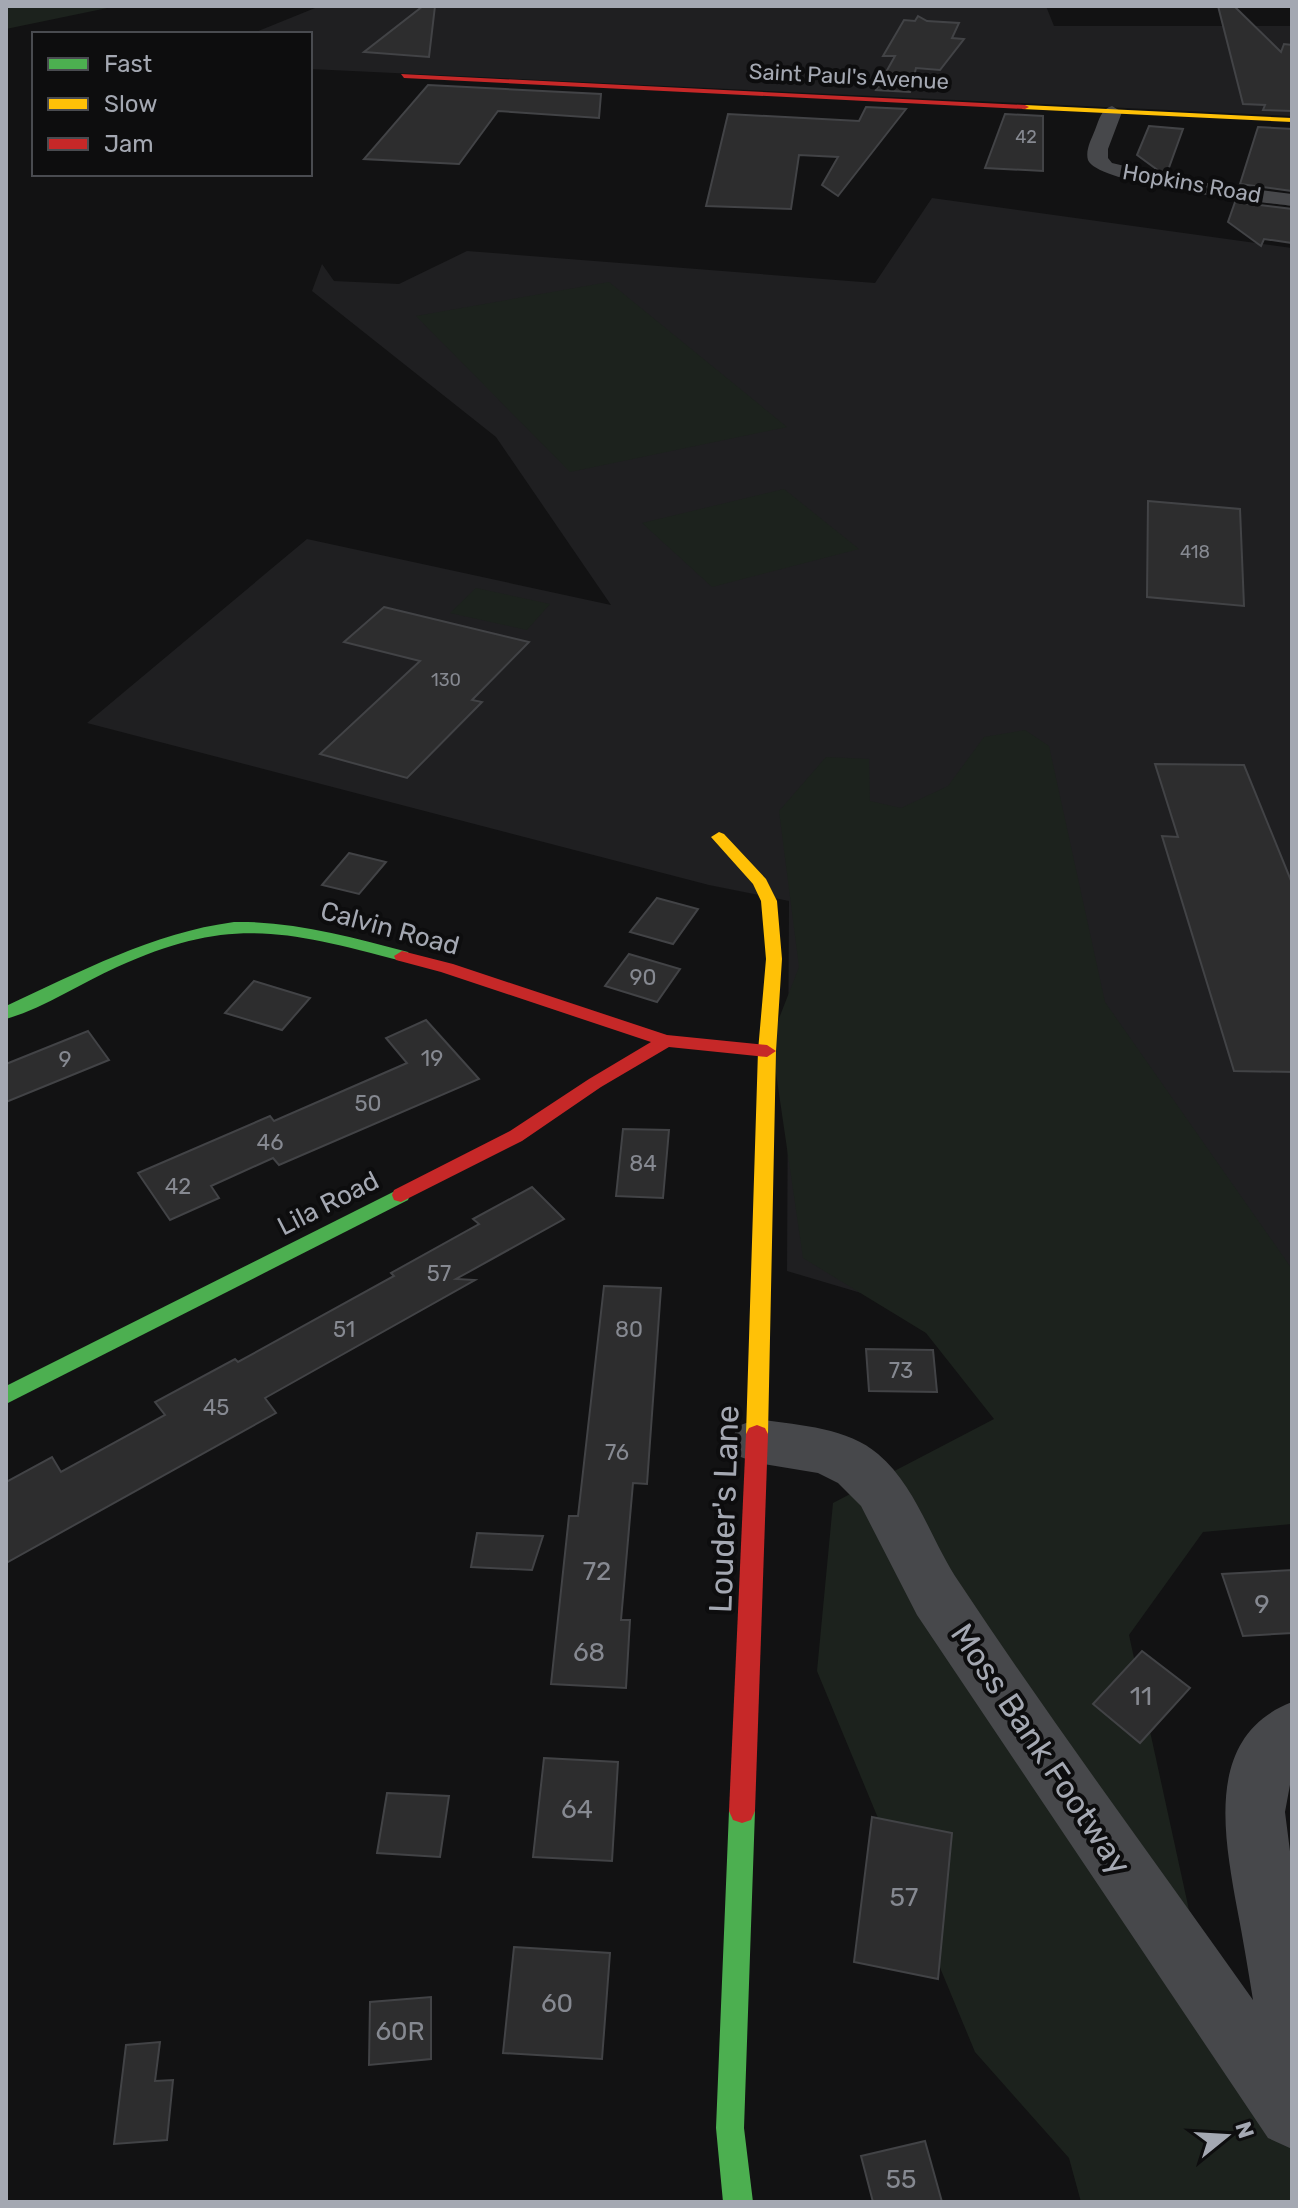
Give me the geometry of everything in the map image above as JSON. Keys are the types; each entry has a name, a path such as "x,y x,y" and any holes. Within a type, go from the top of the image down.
{"street":[{"name":"Saint Paul's Avenue","path":"404,76 1292,120"},
{"name":"Hopkins Road","path":"1112,112 1098,149 1098,159 1105,167 1184,186 1292,200"},
{"name":"Louder's Lane","path":"719,837 760,882 769,901 774,959 767,1051 757,1441 730,2128 738,2202"},
{"name":"Calvin Road","path":"6,1013 169,940 232,927 271,928 319,934 447,968 666,1041 767,1051"},
{"name":"Lila Road","path":"6,1396 516,1136 595,1083 666,1041"},
{"name":"Moss Bank Footway","path":"757,1441 826,1452 857,1467 880,1490 937,1597 1292,2114"},
{"path":"1292,1730 1274,1747 1263,1764 1255,1809 1262,1872 1292,2029"}],"shaded area":[{"path":"6,6 117,6 6,29"},
{"path":"320,6 1046,6 1054,26 1292,26 1292,116 312,69 312,32 256,32"},
{"path":"932,198 1292,248 1292,1421 787,1271 789,901 709,885 87,723 307,539 611,605 496,437 312,291 322,264 334,281 399,284 467,251 875,283"},
{"path":"609,282 787,427 570,472 416,316"},
{"path":"784,489 859,549 712,587 642,523"},
{"path":"476,588 550,604 527,630 450,613"},
{"path":"1025,730 1049,746 1105,1002 1292,1269 1292,1524 1203,1532 1129,1635 1189,1910 1266,2029 1292,2040 1292,2202 1081,2202 1069,2158 975,2052 817,1671 833,1503 994,1419 926,1333 803,1258 771,1039 799,967 779,811 826,757 869,759 870,801 901,808 948,786 984,737"}],"building":[{"path":"423,6 435,6 429,57 364,52"},
{"path":"1218,6 1234,6 1281,52 1284,44 1292,45 1292,111 1263,110 1265,105 1243,104"},
{"path":"918,16 927,21 959,23 952,38 964,39 940,70 916,68 910,92 876,90 895,56 883,56 904,20 915,21"},
{"path":"428,85 601,94 599,118 498,111 459,164 364,159"},
{"path":"866,107 906,109 838,196 822,185 838,157 799,155 791,209 706,206 728,114 859,121"},
{"path":"1005,114 1043,116 1043,171 985,168"},
{"path":"1149,126 1183,129 1167,173 1159,171 1137,155"},
{"path":"1258,127 1292,129 1292,191 1240,184"},
{"path":"1235,202 1292,209 1292,243 1264,239 1261,246 1228,222"},
{"path":"1148,501 1240,509 1244,606 1147,597"},
{"path":"384,607 529,642 472,700 482,702 407,778 320,754 420,661 344,642"},
{"path":"1155,764 1244,765 1292,883 1292,1072 1234,1071 1162,836 1178,837"},
{"path":"349,853 386,862 359,894 322,885"},
{"path":"657,898 698,909 673,944 630,932"},
{"path":"629,954 680,969 657,1002 605,986"},
{"path":"254,981 310,998 282,1030 225,1013"},
{"path":"426,1020 479,1079 279,1165 273,1158 211,1186 219,1198 170,1220 138,1173 270,1116 274,1121 407,1063 386,1038"},
{"path":"88,1031 109,1060 6,1102 6,1064"},
{"path":"623,1129 669,1130 663,1198 616,1196"},
{"path":"532,1187 564,1219 456,1279 475,1280 265,1398 276,1413 6,1563 6,1482 52,1457 61,1472 165,1415 155,1402 235,1359 238,1362 394,1276 391,1273 479,1224 473,1219"},
{"path":"604,1286 661,1288 647,1484 633,1483 621,1620 630,1620 626,1688 551,1684 569,1516 578,1516"},
{"path":"866,1349 933,1350 937,1392 869,1391"},
{"path":"477,1533 543,1536 532,1570 471,1567"},
{"path":"1292,1570 1292,1633 1243,1636 1222,1574"},
{"path":"1142,1651 1190,1688 1140,1743 1093,1704"},
{"path":"544,1758 618,1762 612,1861 533,1857"},
{"path":"387,1793 449,1796 440,1857 377,1853"},
{"path":"872,1817 952,1833 938,1979 854,1962"},
{"path":"514,1947 610,1953 602,2059 503,2053"},
{"path":"431,1997 431,2059 369,2065 370,2002"},
{"path":"160,2042 155,2081 173,2080 167,2140 114,2144 126,2045"},
{"path":"925,2141 942,2202 873,2202 861,2156"}],"traffic: fast":[{"path":"6,1013 118,960 177,938 206,931 234,927 277,928 402,956"},
{"path":"6,1396 401,1195"},
{"path":"738,2202 730,2128 742,1811"}],"traffic: slow":[{"path":"1025,107 1292,120"},
{"path":"719,837 760,882 769,901 774,959 767,1051 757,1434"}],"traffic: jam":[{"path":"404,76 1025,107"},
{"path":"402,956 666,1041 767,1051"},
{"path":"401,1195 516,1136 595,1083 666,1041"},
{"path":"742,1811 757,1434"}]}
